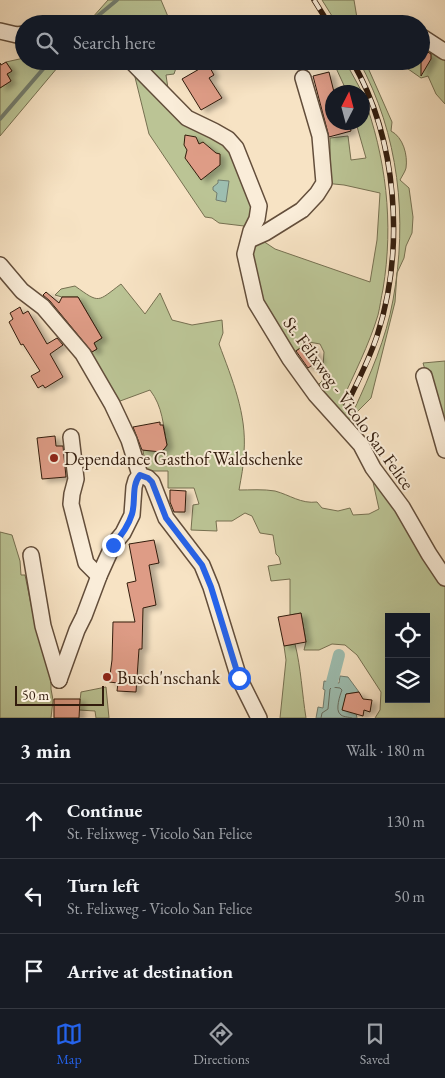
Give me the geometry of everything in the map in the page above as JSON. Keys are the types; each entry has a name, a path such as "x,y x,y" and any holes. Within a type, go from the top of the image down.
{"street":[{"path":"0,31 15,35"},
{"path":"430,42 445,52"},
{"name":"St. Felixweg - Vicolo San Felice","path":"140,70 187,118 214,131 236,148 258,202 257,219 245,248 252,293 260,311 290,359 316,395 361,445 373,468 402,507 445,578"},
{"path":"248,240 302,210 317,194 324,183 320,136 303,78"},
{"path":"0,265 22,291 43,307 83,354 112,404 129,440 140,475"},
{"path":"424,376 443,437 445,450"},
{"path":"71,437 76,479 71,504 86,563 99,576"},
{"path":"31,556 43,626 59,680 99,576 113,545 124,533 132,515 134,487 140,475"},
{"path":"140,475 152,482 166,518 202,565 211,587 239,678 259,718"}],"green space":[{"path":"108,0 161,0 167,15 95,15"},
{"path":"322,0 354,0 356,15 331,15"},
{"path":"430,37 445,47 445,104 436,94 428,76 421,78 410,70 430,70"},
{"path":"15,60 15,70 55,70 0,136 0,88 11,81 7,74 12,71 6,62"},
{"path":"133,70 175,70 174,74 166,75 170,102 228,139 258,202 257,237 275,249 370,282 377,240 380,193 344,185 324,183 330,176 330,138 348,136 351,160 366,158 358,130 370,130 370,115 386,190 388,240 383,289 378,315 366,348 341,403 354,410 372,370 386,329 393,300 400,239 397,177 383,118 373,89 364,70 369,70 392,122 391,131 399,137 404,147 406,168 400,180 409,188 413,217 412,233 397,273 395,302 371,398 352,417 363,439 316,387 322,381 324,352 320,344 309,342 294,352 260,311 244,226 219,223 212,218 205,217 149,134"},
{"path":"337,70 350,70 358,85 344,85"},
{"path":"121,284 145,314 160,293 172,320 192,325 222,320 223,333 219,344 238,397 243,424 244,457 239,490 275,491 301,500 317,502 322,508 338,511 350,508 353,515 369,514 379,509 373,482 378,474 445,578 445,718 375,718 380,710 381,692 357,655 345,645 332,644 319,650 304,650 306,642 301,613 290,615 290,579 271,581 268,566 281,564 276,554 273,535 260,533 252,516 245,513 232,521 216,521 217,531 191,530 193,505 199,504 194,488 168,488 168,471 147,471 143,451 154,448 163,451 167,445 162,416 154,396 150,390 112,404 84,356 97,349 94,343 102,338 78,297 55,295 61,289 75,286 89,296 94,298 102,297"},
{"path":"445,361 445,442 423,363"},
{"path":"0,532 12,535 20,561 21,575 25,575 34,619 51,667 53,700 51,718 0,718"},
{"path":"295,644 306,718 280,718 286,660 284,646"},
{"path":"106,687 109,718 96,718 95,711 79,710 81,692"}],"water":[{"path":"218,180 229,181 226,202 216,200 217,193 213,190 213,187 218,183"},
{"path":"340,676 348,677 359,692 346,694 343,710 356,713 357,718 316,718 318,707 323,708 324,681 339,683"}],"building":[{"path":"6,62 12,71 7,74 11,81 0,88 0,63 1,65"},
{"path":"198,70 211,70 214,75 209,78 222,98 201,110 182,79"},
{"path":"329,72 332,85 325,85 325,122 313,76"},
{"path":"327,130 351,130 351,131 329,137"},
{"path":"185,135 196,137 199,144 203,142 220,154 220,165 201,180 185,158 187,150 184,145"},
{"path":"46,292 59,303 62,297 78,297 102,338 94,343 97,349 92,352 43,295"},
{"path":"20,307 23,314 28,311 47,344 57,338 63,345 50,354 63,377 45,388 43,385 38,388 31,376 40,371 23,344 21,345 9,322 13,319 10,313"},
{"path":"309,342 320,360 308,368 296,351"},
{"path":"160,422 160,425 163,425 167,445 161,452 142,450 133,427"},
{"path":"55,436 56,446 63,446 66,477 42,479 37,438"},
{"path":"170,490 186,491 185,512 174,512 170,502"},
{"path":"154,540 159,563 149,565 156,605 143,608 142,649 139,649 136,692 117,691 118,683 109,682 112,660 113,622 135,622 127,583 136,581 129,544"},
{"path":"301,613 306,642 284,646 278,617"},
{"path":"359,692 363,699 372,700 370,712 364,710 363,716 342,710 346,694"},
{"path":"54,699 80,699 79,718 54,718"}],"waterway":[{"path":"99,15 117,0"},
{"path":"0,119 42,70"},
{"path":"332,682 339,655"}],"railway":[{"path":"314,0 323,15"},
{"path":"346,406 367,363 377,336 386,303 394,232 388,160 379,125 356,70"}],"place":[{"name":"Dependance Gasthof Waldschenke","path":"54,458"},
{"name":"Busch'nschank","path":"107,677"}],"route":[{"path":"113,545 124,533 132,515 136,480 140,475 144,475 152,482 167,519 202,565 211,587 239,678"}]}
